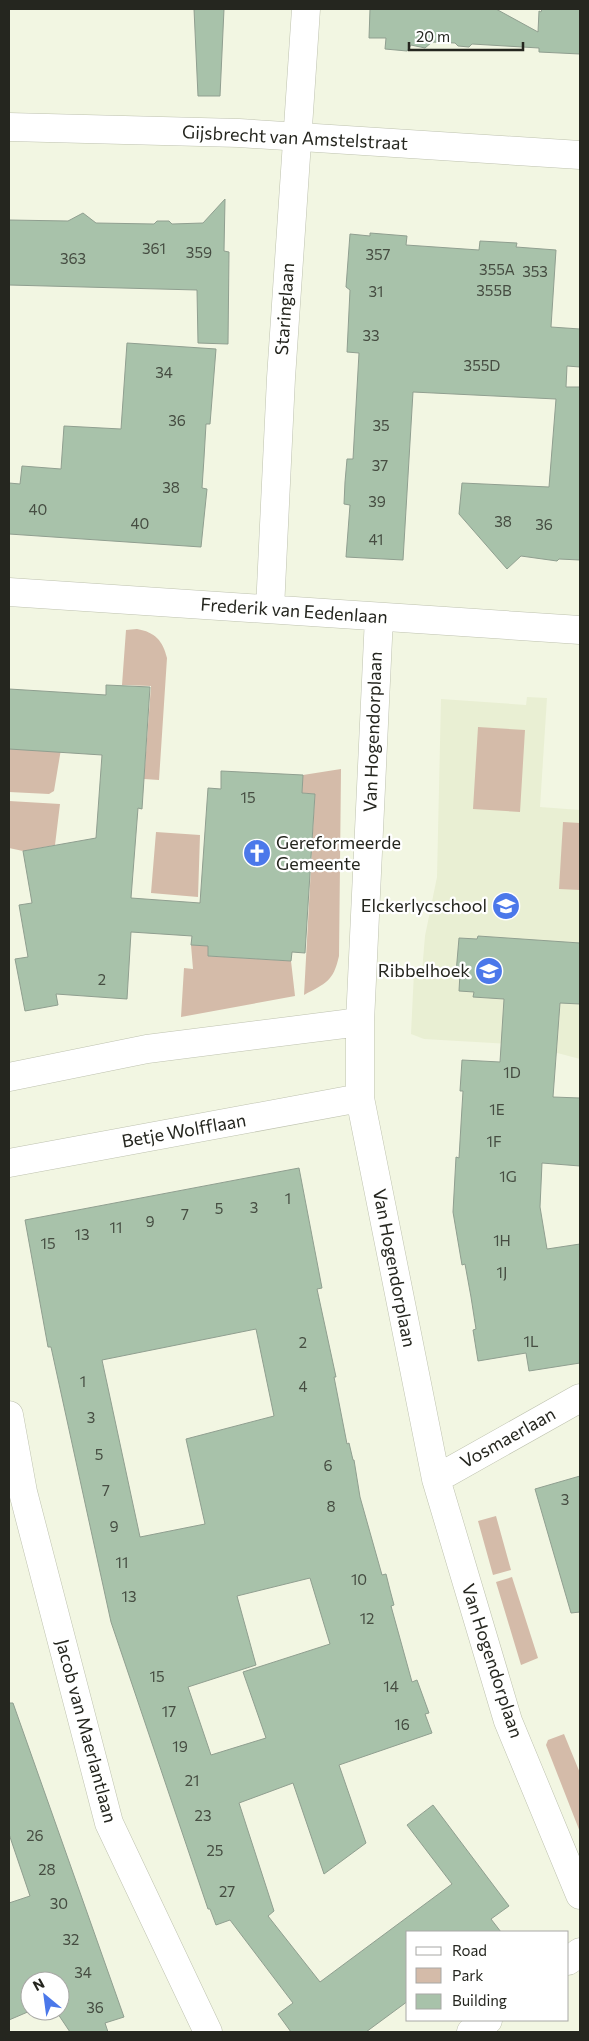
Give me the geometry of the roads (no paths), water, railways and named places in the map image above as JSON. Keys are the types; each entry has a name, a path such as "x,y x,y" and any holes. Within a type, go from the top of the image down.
{"street":[{"name":"Staringlaan","path":"270,609 281,378 306,9"},
{"name":"Gijsbrecht van Amstelstraat","path":"9,127 239,133 580,155"},
{"name":"Frederik van Eedenlaan","path":"9,592 580,630"},
{"name":"Van Hogendorplaan","path":"378,616 360,1022 360,1098 436,1479 508,1720 580,1895"},
{"path":"9,1077 147,1049 360,1022"},
{"name":"Betje Wolfflaan","path":"9,1163 360,1098"},
{"name":"Vosmaerlaan","path":"436,1479 580,1398"},
{"name":"Jacob van Maerlantlaan","path":"9,1415 23,1492 109,1823 208,2032"},
{"path":"569,1960 580,1952"},
{"path":"472,2032 487,2021"}],"place":[{"name":"Gereformeerde Gemeente","path":"257,853"},
{"name":"Elckerlycschool","path":"506,906"},
{"name":"Ribbelhoek","path":"489,971"}]}
